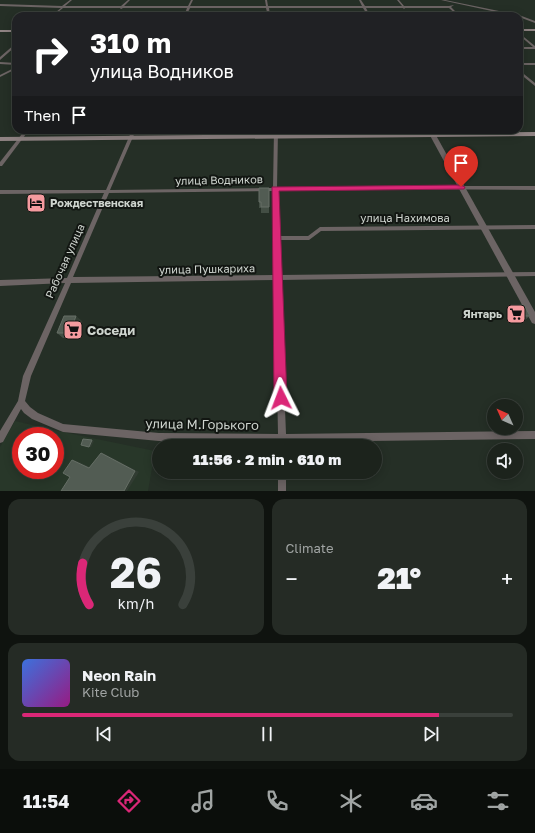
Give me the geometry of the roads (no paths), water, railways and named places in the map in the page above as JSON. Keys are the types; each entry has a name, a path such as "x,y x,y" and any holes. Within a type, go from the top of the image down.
{"main road":[{"path":"523,30 535,30"},
{"path":"0,31 12,31"},
{"path":"0,139 240,134"},
{"path":"523,134 535,134"}],"street":[{"path":"57,12 71,0"},
{"path":"117,12 128,0"},
{"path":"187,12 192,0"},
{"path":"266,0 268,12"},
{"path":"360,0 366,12"},
{"path":"398,0 408,12"},
{"path":"442,0 499,12"},
{"path":"0,5 63,7 450,7 457,3"},
{"path":"450,7 455,12"},
{"path":"523,18 535,22"},
{"path":"523,38 535,48"},
{"path":"0,59 12,48"},
{"path":"523,48 535,48"},
{"path":"0,63 12,64"},
{"path":"523,64 535,64"},
{"path":"0,76 12,70"},
{"path":"523,74 535,85"},
{"path":"0,164 24,134"},
{"name":"Рабочая улица","path":"0,439 21,402 27,376 132,134"},
{"path":"276,134 275,188 279,357 283,439"},
{"path":"432,134 535,320"},
{"name":"улица Водников","path":"0,192 106,192 275,188 535,188"},
{"name":"улица Нахимова","path":"277,238 309,238 320,229 535,227"},
{"name":"улица Пушкариха","path":"0,283 68,280 535,274"},
{"name":"улица М.Горького","path":"21,402 27,410 35,416 63,428 159,437 209,439"},
{"name":"улица М.Горького","path":"382,439 535,435"},
{"path":"282,479 282,491"}],"place":[{"name":"Рождественская","path":"36,203"},
{"name":"Янтарь","path":"516,314"},
{"name":"Соседи","path":"73,330"}]}
